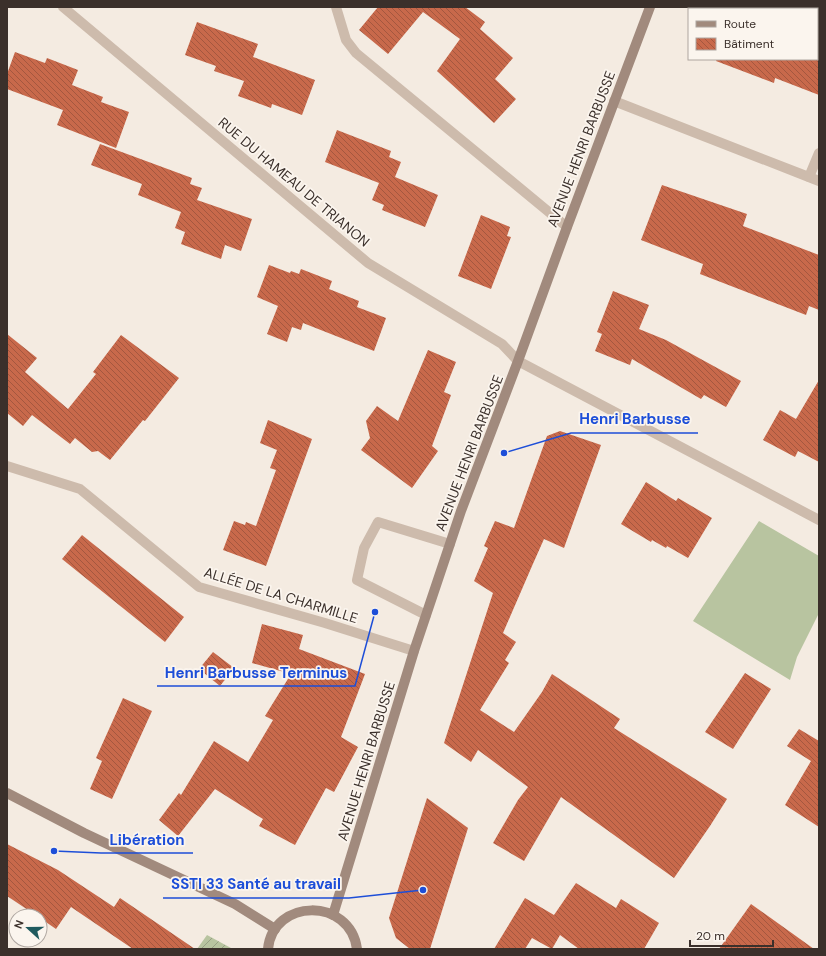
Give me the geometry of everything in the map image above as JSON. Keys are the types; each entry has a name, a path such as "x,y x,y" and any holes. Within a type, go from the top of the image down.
{"street":[{"name":"RUE DU HAMEAU DE TRIANON","path":"63,7 368,263 502,344 518,361 819,520"},
{"path":"336,7 346,40 356,53 567,227"},
{"name":"AVENUE HENRI BARBUSSE","path":"333,915 414,651 463,505 650,7"},
{"path":"614,101 814,179 819,153"},
{"name":"ALLÉE DE LA CHARMILLE","path":"7,466 80,489 199,587 414,651"},
{"path":"426,615 357,580 364,548 378,522 450,544"},
{"path":"7,793 84,833 235,904 275,929"},
{"path":"268,949 275,929 284,920 295,913 308,910 321,910 333,915 343,922 351,932 356,943 356,949"}],"green space":[{"path":"759,521 819,556 819,613 797,657 790,680 693,621"},
{"path":"207,935 231,948 231,949 197,949"}],"building":[{"path":"378,7 465,7 485,22 480,29 513,58 495,79 516,99 494,123 437,71 460,39 423,12 388,54 359,30"},
{"path":"197,22 258,44 253,57 315,80 302,115 272,104 271,108 238,96 244,81 214,71 216,66 185,55"},
{"path":"15,52 45,63 47,58 78,70 72,85 103,97 101,102 129,112 116,148 57,125 63,110 7,89 7,74"},
{"path":"819,59 819,95 775,78 774,83 716,61"},
{"path":"337,130 391,151 389,157 401,162 395,177 438,195 425,227 382,210 384,205 372,200 379,183 325,162"},
{"path":"100,144 192,178 190,184 202,188 197,200 252,219 241,251 225,245 221,259 181,244 185,232 175,228 181,212 138,195 142,184 91,165"},
{"path":"662,185 747,214 743,226 819,255 819,310 809,306 806,315 700,274 703,264 641,240"},
{"path":"481,215 510,227 507,236 511,237 491,289 458,276"},
{"path":"269,265 290,273 291,271 299,274 301,269 332,281 329,289 359,301 357,307 386,318 374,351 303,323 301,330 292,327 287,342 267,334 278,306 257,297"},
{"path":"613,291 649,305 639,329 666,340 741,381 726,407 704,395 701,399 632,359 630,365 595,351 602,334 597,332"},
{"path":"7,334 37,358 25,372 68,409 96,374 93,372 121,335 179,378 145,421 143,420 110,460 98,451 92,452 75,438 70,444 32,415 23,426 7,413"},
{"path":"428,350 456,362 444,392 451,395 432,446 438,451 412,488 361,450 370,438 366,421 377,406 398,421"},
{"path":"819,380 819,462 798,451 795,457 763,440 780,410 796,419"},
{"path":"268,420 312,439 266,566 223,550 234,521 245,525 246,522 256,526 276,470 270,468 277,450 260,443"},
{"path":"560,431 601,445 564,548 544,539 503,633 516,642 505,660 509,663 480,710 514,732 542,692 552,674 620,719 614,728 727,799 674,878 561,797 524,861 493,843 518,800 528,787 478,750 471,762 444,743 493,593 474,581 488,548 484,546 495,521 514,528 547,436"},
{"path":"646,482 676,501 678,498 712,518 688,558 667,546 666,548 652,540 651,542 621,524"},
{"path":"82,535 184,617 165,642 62,559"},
{"path":"262,624 303,635 299,649 365,674 341,737 358,747 334,792 326,788 295,845 259,826 263,819 215,789 178,836 159,820 179,793 181,795 214,741 248,762 273,720 265,716 291,674 252,663"},
{"path":"213,652 234,668 220,686 199,669"},
{"path":"745,673 771,689 733,749 705,732"},
{"path":"123,698 152,711 112,799 90,789 102,761 96,758"},
{"path":"799,729 819,741 819,827 785,805 811,761 787,746"},
{"path":"427,798 468,828 430,949 410,949 396,938 389,918"},
{"path":"7,844 58,870 114,907 120,898 195,949 133,949 71,907 56,929 48,924 48,908 25,908 7,896"},
{"path":"576,883 616,908 621,899 659,923 644,949 579,949 560,935 552,949 532,938 525,949 494,949 525,898 554,915"},
{"path":"751,904 814,949 719,949"}],"place":[{"name":"Henri Barbusse","path":"504,453"},
{"name":"Henri Barbusse Terminus","path":"375,612"},
{"name":"Libération","path":"54,851"},
{"name":"SSTI 33 Santé au travail","path":"423,890"}]}
